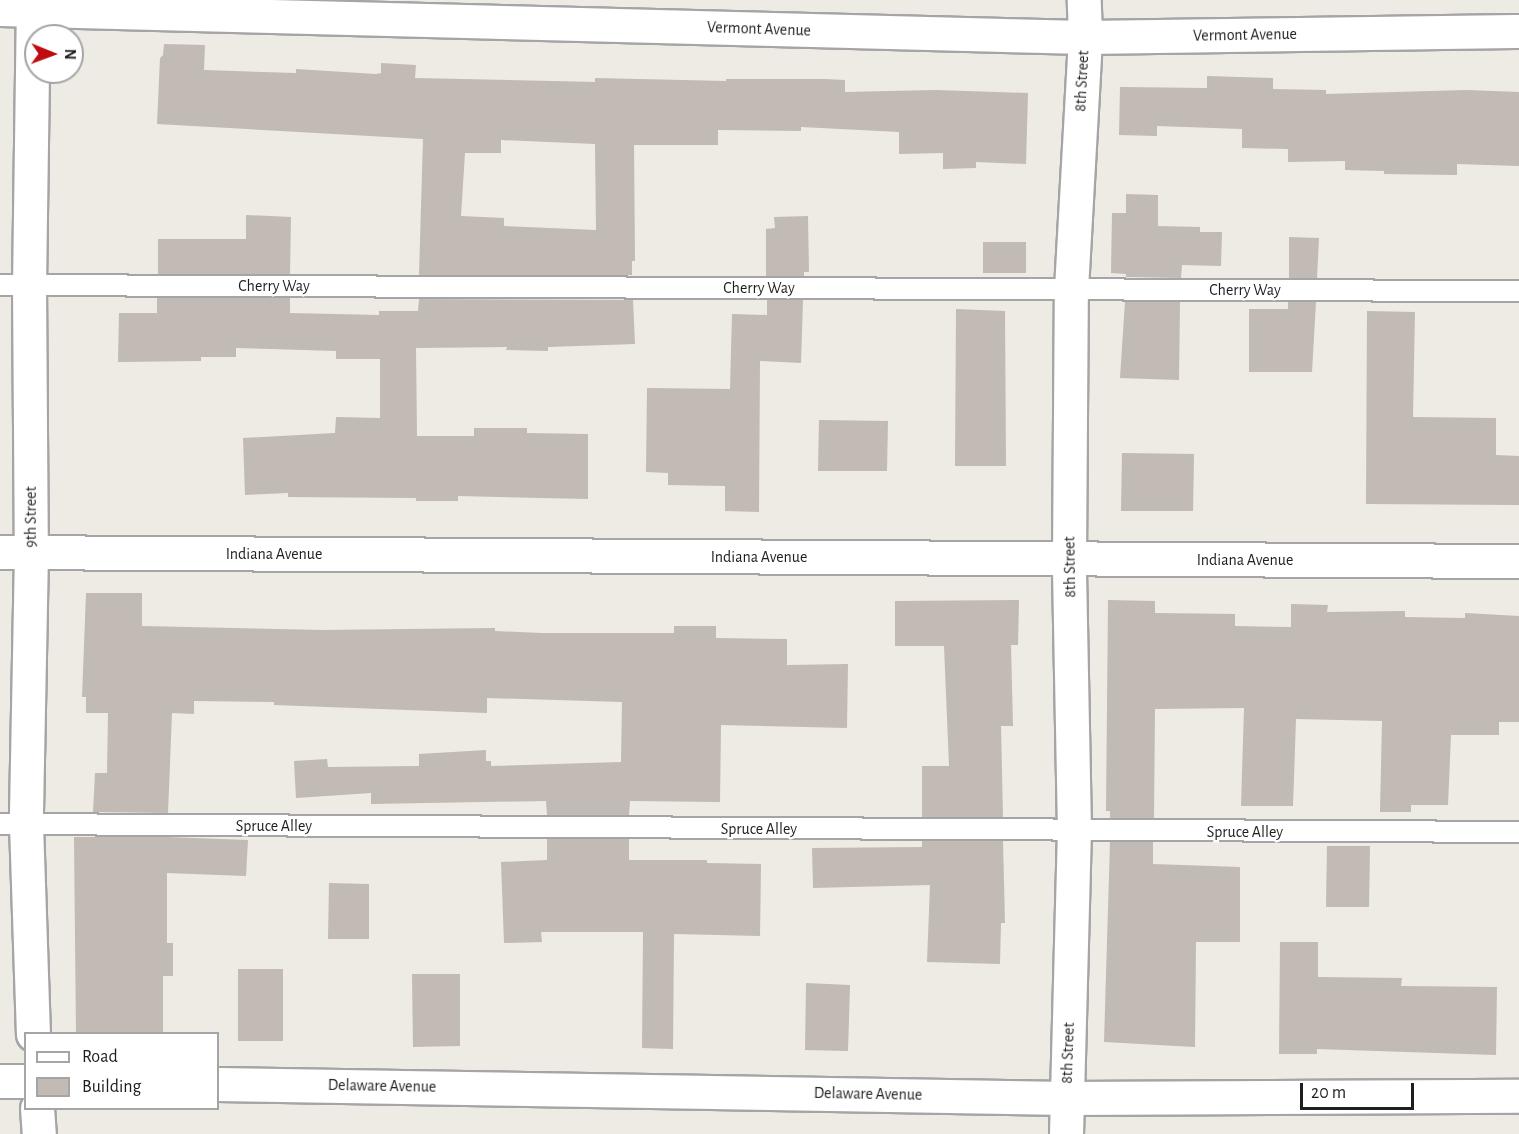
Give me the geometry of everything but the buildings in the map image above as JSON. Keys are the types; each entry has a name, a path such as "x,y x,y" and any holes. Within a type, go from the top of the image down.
{"street":[{"name":"8th Street","path":"1066,1134 1074,831 1069,559 1071,289 1084,0"},
{"name":"Vermont Avenue","path":"0,9 33,4 1084,37 1519,31"},
{"name":"9th Street","path":"33,4 14,285 16,552 13,824 33,1032"},
{"name":"Indiana Avenue","path":"16,552 1519,561"},
{"path":"0,1081 24,1081"},
{"name":"Delaware Avenue","path":"219,1083 1067,1098 1519,1096"},
{"path":"37,1110 39,1134"}],"lane":[{"name":"Cherry Way","path":"14,285 1519,291"},
{"name":"Spruce Alley","path":"13,824 1519,832"}]}
